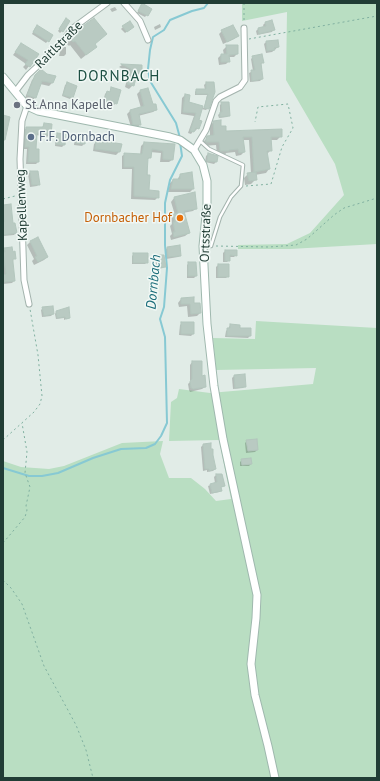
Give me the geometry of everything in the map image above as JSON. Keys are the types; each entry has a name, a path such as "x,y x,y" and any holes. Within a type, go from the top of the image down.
{"street":[{"name":"Raitlstraße","path":"15,92 28,76 57,48 73,28 107,3"},
{"path":"124,3 140,21 148,40"},
{"path":"194,150 206,130 216,101 220,97 240,87 246,80 244,28"},
{"name":"Ortsstraße","path":"3,76 27,106 38,112 180,140 194,150 203,165 207,182 204,246 207,324 214,386 237,509 257,595 252,664 255,695 275,778"},
{"name":"Kapellenweg","path":"27,106 22,121 20,160 24,280 29,304"}],"lane":[{"path":"200,140 209,149 242,165 241,186 231,197 220,217 211,246"}],"path":[{"path":"244,3 244,28"},
{"path":"244,39 377,16"},
{"path":"241,186 271,184 282,147 293,128 288,104 258,107 255,122"},
{"path":"3,199 22,195"},
{"path":"211,246 269,247 296,245 307,240 334,215 344,208 377,198"},
{"path":"3,440 34,412 40,404 42,396 38,355 29,304"},
{"path":"3,543 25,517 27,510 26,506 30,487 25,473 27,452 22,423"},
{"path":"3,580 11,588 22,604 44,666 76,725 86,750 93,778"}],"green space":[{"path":"242,3 377,3 377,244 290,249 238,249 238,245 287,244 310,233 344,195 335,164 286,80 287,12 242,21"},
{"path":"256,321 377,328 377,778 3,778 3,461 21,467 49,469 64,466 122,443 163,441 160,454 169,478 191,478 205,489 216,501 231,499 219,440 169,441 171,402 177,398 179,389 210,393 313,384 316,368 216,370 213,338 255,339"}],"building":[{"path":"142,3 152,9 148,16 138,11"},
{"path":"66,18 70,21 63,32 59,29"},
{"path":"94,18 107,34 95,44 97,47 86,55 75,41 73,42 70,38 76,31"},
{"path":"272,20 275,30 259,34 258,28 266,26 265,22"},
{"path":"130,21 134,27 127,32 122,26"},
{"path":"37,25 53,35 49,42 33,32"},
{"path":"233,25 239,36 227,42 221,30"},
{"path":"278,40 279,47 274,48 275,50 267,51 266,41"},
{"path":"21,43 39,54 30,67 25,64 28,60 15,52"},
{"path":"226,45 238,45 238,54 229,55 230,62 221,62 221,54 227,54"},
{"path":"262,54 264,63 261,63 263,79 252,81 251,70 255,70 252,56"},
{"path":"121,64 142,65 142,73 137,73 134,86 127,84 131,69"},
{"path":"41,69 47,74 56,76 53,83 42,81 36,98 27,95 35,75"},
{"path":"67,82 77,86 73,98 63,95"},
{"path":"206,82 214,82 215,92 209,109 204,108 208,94 196,94 196,89 206,89"},
{"path":"111,87 121,90 117,104 104,101 107,91 110,92"},
{"path":"148,88 153,104 156,104 157,110 139,114 141,125 133,125 130,110 144,106 140,90"},
{"path":"185,94 190,95 189,102 203,106 199,120 202,121 199,129 196,128 194,132 190,131 196,113 183,112"},
{"path":"221,102 229,102 230,116 220,117 220,112 222,112"},
{"path":"3,115 10,117 5,140 3,140"},
{"path":"221,120 221,126 226,126 226,131 282,129 282,137 271,137 272,151 267,151 270,169 254,172 252,137 243,137 245,152 239,153 238,149 220,151 219,142 206,142 207,136 214,135 213,121"},
{"path":"44,123 52,124 51,135 37,133 36,149 39,149 39,162 28,162 29,147 25,147 26,127 43,127"},
{"path":"57,133 66,134 65,145 56,144"},
{"path":"77,134 86,135 85,144 76,143"},
{"path":"96,140 122,144 120,152 95,149"},
{"path":"144,142 175,144 173,160 163,159 163,151 152,149 151,158 148,158 147,175 150,175 149,190 159,191 159,198 134,196 134,167 124,167 124,153 142,154"},
{"path":"208,153 218,156 217,162 207,161"},
{"path":"30,171 38,171 40,185 32,185"},
{"path":"192,172 194,189 171,189 173,179 180,179 180,174"},
{"path":"256,172 257,180 249,181 247,173"},
{"name":"Dornbacher Hof","path":"195,192 197,209 184,211 190,233 174,237 173,232 175,232 173,222 175,222 173,214 178,213 174,197"},
{"path":"11,204 13,223 15,223 17,233 3,235 3,205"},
{"path":"38,237 48,257 38,262 35,257 37,256 30,241"},
{"path":"180,245 181,256 168,257 167,247"},
{"path":"12,247 13,252 15,251 16,259 13,259 15,281 4,282 3,275 6,274 3,252 5,252 4,248"},
{"path":"225,250 237,250 237,256 230,255 230,261 225,261"},
{"path":"133,253 148,253 148,263 133,263"},
{"path":"157,255 164,255 166,267 158,268"},
{"path":"188,262 196,262 197,276 188,276"},
{"path":"218,264 229,264 229,277 218,277"},
{"path":"194,297 194,303 200,303 201,313 191,314 190,304 181,304 181,298"},
{"path":"53,306 54,314 44,316 42,307"},
{"path":"69,307 70,318 57,318 56,311"},
{"path":"181,322 194,322 194,334 181,334"},
{"path":"230,324 240,325 240,328 251,328 251,336 227,336 227,328 230,328"},
{"path":"192,361 202,361 202,376 205,375 206,387 191,388 190,381 192,379"},
{"path":"245,374 246,387 235,388 234,375"},
{"path":"257,439 258,450 248,451 246,440"},
{"path":"211,443 216,469 209,471 209,469 205,469 203,444"},
{"path":"251,458 252,464 242,465 241,459"},
{"path":"216,474 222,474 225,486 221,487 222,491 212,493 210,484 217,482"}],"waterway":[{"name":"Dornbach","path":"180,138 176,123 150,81 148,69 150,50 153,37 164,30 170,20 204,8 208,3"},
{"name":"Dornbach","path":"3,468 29,476 42,476 58,473 93,458 121,449 146,448 155,444 161,436 167,423 165,337 160,319 164,307 167,268 165,245 165,203 170,180 182,156 180,142"}],"place":[{"name":"St.Anna Kapelle","path":"17,105"},
{"name":"F.F. Dornbach","path":"31,137"},
{"name":"Dornbacher Hof","path":"180,218"}],"district":[{"name":"DORNBACH","path":"119,77"}]}
